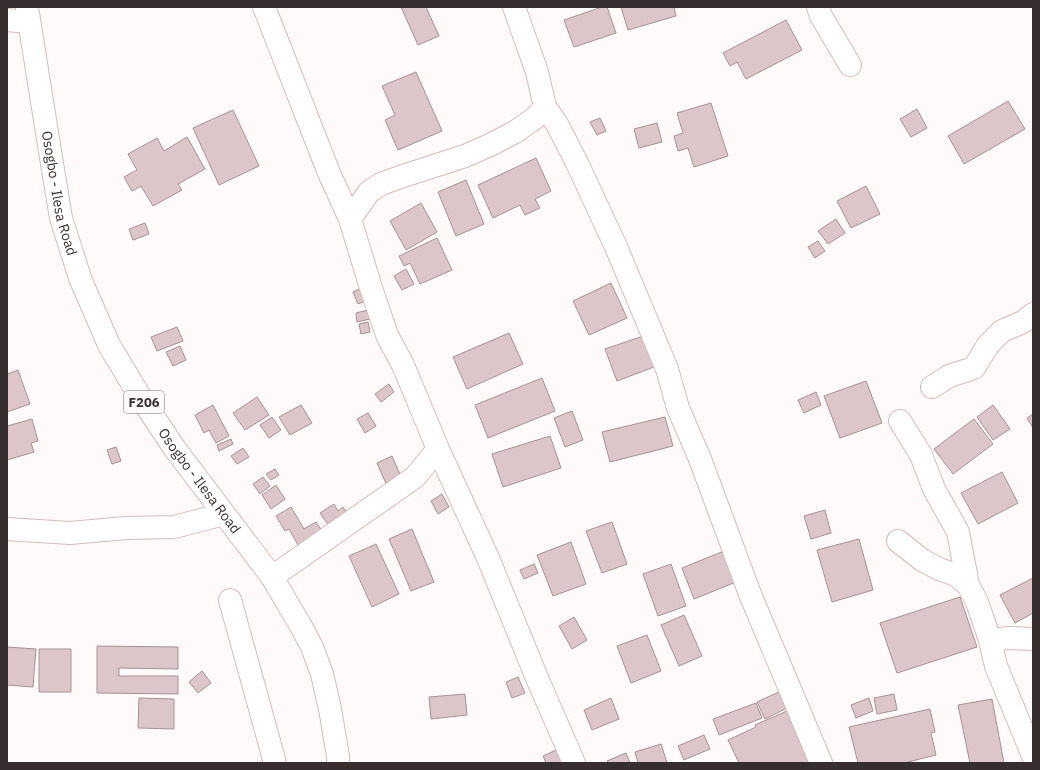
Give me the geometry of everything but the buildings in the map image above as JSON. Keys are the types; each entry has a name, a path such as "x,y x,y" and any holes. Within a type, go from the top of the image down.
{"street":[{"path":"264,7 329,173 350,219 387,335 403,365 438,448 488,558 537,678 574,763"},
{"path":"514,7 537,72 545,107 557,124 578,164 617,249 667,369 678,408 700,459 750,594 821,763"},
{"path":"818,7 821,16 850,65"},
{"path":"7,20 28,14"},
{"name":"Osogbo - Ilesa Road","path":"28,14 61,218 80,278 109,345 139,395 175,449 272,578 302,628 312,647 322,674 330,709 338,763"},
{"path":"350,219 369,192 381,184 464,156 490,145 515,132 535,118 545,107"},
{"path":"932,387 949,376 974,368 988,345 1002,331 1023,322 1033,314"},
{"path":"900,421 922,455 934,489 958,532 968,584 977,602 990,640 996,666 1033,756"},
{"path":"272,578 415,477 438,448"},
{"path":"415,477 453,480"},
{"path":"7,529 70,533 126,528 174,527 224,514"},
{"path":"898,542 922,560 939,569 956,575 968,584"},
{"path":"230,600 275,763"},
{"path":"990,640 1009,638 1033,639"}]}
